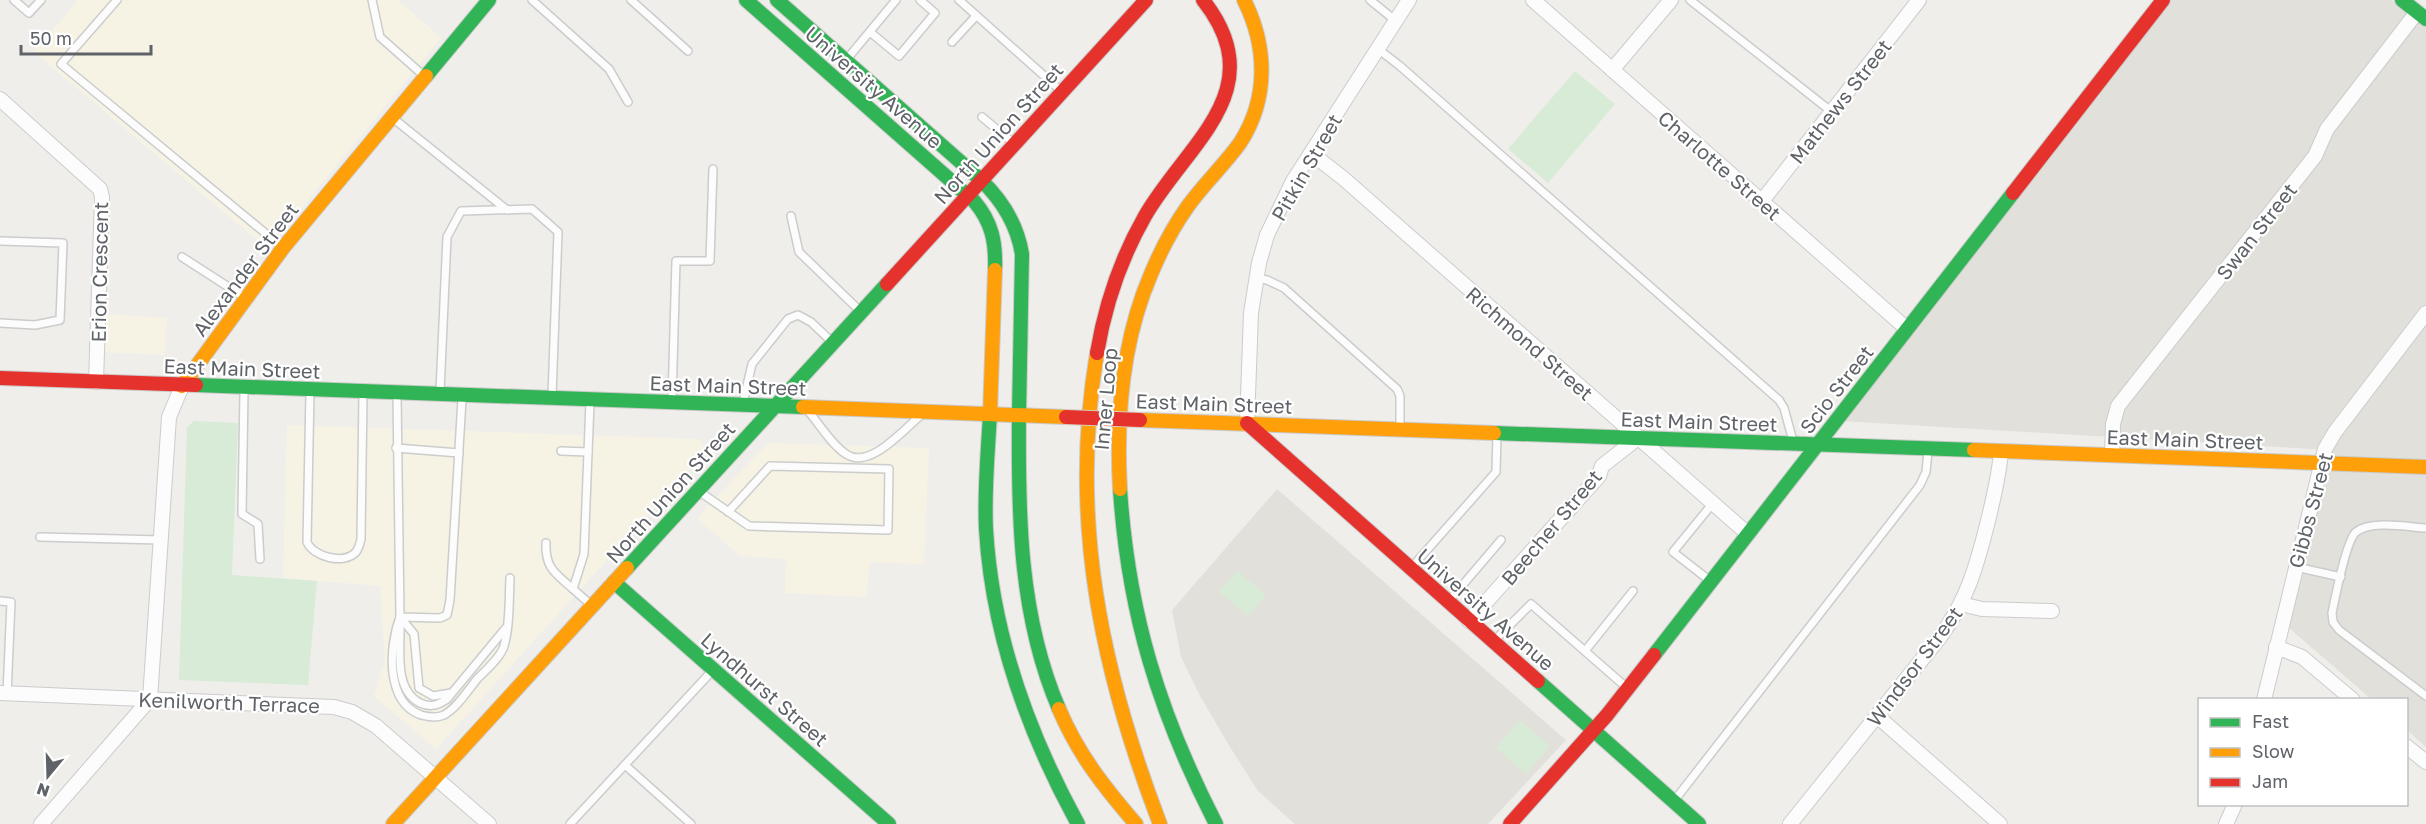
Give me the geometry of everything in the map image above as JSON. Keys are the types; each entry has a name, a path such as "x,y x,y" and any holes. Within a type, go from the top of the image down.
{"main road":[{"name":"Alexander Street","path":"182,386 283,248 489,0"},
{"name":"University Avenue","path":"746,0 968,195 986,216 994,236 996,261 986,529 999,617 1015,680 1032,730 1051,774 1078,824"},
{"name":"University Avenue","path":"777,0 981,180 1009,211 1021,243 1023,262 1018,415 1021,558 1033,634 1054,699 1072,738 1115,802 1136,824"},
{"name":"North Union Street","path":"393,824 1145,0"},
{"name":"Inner Loop","path":"1160,824 1128,741 1102,646 1086,528 1086,450 1097,355 1106,311 1117,276 1148,211 1181,164 1211,127 1227,91 1229,58 1226,37 1216,16 1203,0"},
{"name":"Inner Loop","path":"1216,824 1188,770 1164,712 1143,640 1131,589 1124,536 1120,498 1120,444 1124,381 1130,339 1141,300 1156,262 1170,233 1189,204 1240,142 1251,124 1257,106 1263,73 1261,48 1255,23 1244,0"},
{"name":"Scio Street","path":"1510,824 1594,731 1628,689 2163,0"},
{"path":"2402,0 2421,15"},
{"name":"East Main Street","path":"0,378 2426,467"},
{"name":"University Avenue","path":"1247,423 1699,824"},
{"name":"Lyndhurst Street","path":"615,582 889,824"}],"street":[{"name":"Pitkin Street","path":"1247,423 1251,313 1262,250 1279,207 1409,0"},
{"name":"Charlotte Street","path":"1533,0 1907,329"},
{"path":"1612,70 1671,0"},
{"name":"Mathews Street","path":"1761,201 1919,0"},
{"name":"Swan Street","path":"2112,456 2113,424 2118,406 2308,165 2327,129 2421,15"},
{"name":"Erion Crescent","path":"0,99 100,189 102,197 96,382"},
{"name":"Richmond Street","path":"1312,154 1343,178 1748,534"},
{"name":"Gibbs Street","path":"2264,698 2320,463 2331,437 2426,314"},
{"name":"Alexander Street","path":"150,699 169,417 182,386"},
{"name":"Beecher Street","path":"1469,621 1599,476 1602,466 1638,438"},
{"name":"Windsor Street","path":"1790,824 1940,637 1961,604 1973,576 1994,498 2001,452"},
{"path":"1961,604 1982,609 2052,610"},
{"path":"2276,647 2302,657 2352,698"},
{"name":"Kenilworth Terrace","path":"4,694 343,709 376,726 489,824"},
{"path":"41,824 150,699"},
{"path":"1877,716 2000,824"},
{"path":"2408,748 2426,762"},
{"path":"2226,824 2234,806"}],"lane":[{"path":"14,0 29,14 41,0"},
{"path":"117,0 61,64 283,248"},
{"path":"372,0 380,37 425,77"},
{"path":"532,0 609,69 628,102"},
{"path":"631,0 688,51"},
{"path":"846,61 896,0"},
{"path":"870,32 899,56 935,12 920,0"},
{"path":"959,0 1062,91"},
{"path":"1370,0 1396,21"},
{"path":"1690,0 1832,112"},
{"path":"952,42 976,16"},
{"path":"1378,49 1418,81 1779,400 1784,408 1794,444"},
{"path":"392,117 507,210"},
{"path":"982,117 1014,144"},
{"path":"672,403 676,261 710,261 712,169"},
{"path":"440,394 447,237 461,211 532,209 558,232 551,399"},
{"path":"791,216 799,252 861,311"},
{"path":"0,241 63,243 60,320 35,325 0,323"},
{"path":"182,257 246,298"},
{"path":"1256,278 1267,280 1284,288 1397,389 1400,396 1400,429"},
{"path":"743,406 752,364 788,319 798,315 811,322 832,343"},
{"path":"244,388 242,514 258,524 260,559"},
{"path":"310,390 307,542 313,552 329,558 349,557 355,553 361,539 363,392"},
{"path":"397,393 396,448 402,679 407,691 419,703 430,706 440,704 452,693 506,627"},
{"path":"400,617 440,618 447,615 450,600 462,395"},
{"path":"573,589 585,554 590,400"},
{"path":"805,408 844,453 859,458 867,458 876,453 925,412"},
{"path":"1411,569 1496,472 1498,433"},
{"path":"396,448 459,453"},
{"path":"1674,802 1920,485 1926,472 1928,449"},
{"path":"561,451 588,452"},
{"path":"859,458 859,468"},
{"path":"698,490 728,512 749,526 888,530 889,469 770,466 728,512"},
{"path":"1711,582 1673,552 1713,503"},
{"path":"2426,528 2390,525 2363,528 2354,533 2332,612 2333,622 2338,630 2426,696"},
{"path":"40,537 161,540"},
{"path":"1448,603 1501,540"},
{"path":"546,543 545,557 550,568 592,606"},
{"path":"2295,567 2341,577"},
{"path":"400,617 393,634 397,692 404,704 411,709 429,717 443,715 456,705 504,648 510,578"},
{"path":"1585,651 1633,591"},
{"path":"0,601 11,602 4,694"},
{"path":"1493,642 1531,604 1628,689"},
{"path":"400,617 414,634 419,688 436,696 452,693"},
{"path":"570,824 714,670"},
{"path":"625,765 691,824"}],"shaded area":[{"path":"78,0 398,0 441,38 268,249 34,52"},
{"path":"2171,0 2392,0 2426,27 2426,747 2408,731 2408,698 2370,698 2288,627 2328,450 1842,421"},
{"path":"104,314 167,318 165,355 102,352"},
{"path":"287,425 699,439 703,444 703,454 436,749 374,696 385,661 380,586 283,578"},
{"path":"768,443 929,448 924,564 870,562 866,597 785,593 786,559 740,556 697,518"},
{"path":"1277,489 1566,740 1488,824 1295,824 1258,791 1230,747 1200,696 1181,657 1172,610"}],"green space":[{"path":"1575,71 1615,104 1548,183 1508,149"},
{"path":"194,421 238,423 232,575 317,581 308,685 179,680 187,427"},
{"path":"1237,571 1266,595 1248,616 1219,592"},
{"path":"1520,720 1550,746 1526,774 1496,748"}],"traffic: fast":[{"path":"426,76 489,0"},
{"path":"746,0 974,201 992,233 995,270"},
{"path":"777,0 981,180 1008,214 1017,233 1022,254 1019,415"},
{"path":"2402,0 2426,19"},
{"path":"1654,655 2013,193"},
{"path":"627,568 887,284"},
{"path":"196,385 803,407"},
{"path":"990,414 986,471 986,529 996,606 1028,718 1078,824"},
{"path":"1019,415 1019,490 1024,565 1036,638 1059,709"},
{"path":"1494,433 1974,450"},
{"path":"1120,489 1130,578 1150,661 1178,742 1216,824"},
{"path":"614,582 889,824"},
{"path":"1538,681 1699,824"}],"traffic: slow":[{"path":"1120,489 1120,407 1127,352 1141,300 1159,256 1177,222 1240,143 1256,108 1260,90 1260,54 1252,18 1244,0"},
{"path":"182,386 283,248 426,76"},
{"path":"990,414 995,270"},
{"path":"1097,353 1089,414 1087,475 1089,534 1096,593 1121,709 1160,824"},
{"path":"803,407 1066,417"},
{"path":"1140,420 1494,433"},
{"path":"1974,450 2426,467"},
{"path":"393,824 627,568"},
{"path":"1059,709 1093,770 1136,824"}],"traffic: jam":[{"path":"887,284 1146,0"},
{"path":"1097,353 1104,317 1128,248 1162,189 1201,139 1227,89 1230,61 1223,32 1203,0"},
{"path":"2013,193 2163,0"},
{"path":"0,378 196,385"},
{"path":"1066,417 1140,420"},
{"path":"1247,423 1538,681"},
{"path":"1510,824 1607,715 1654,655"}]}
